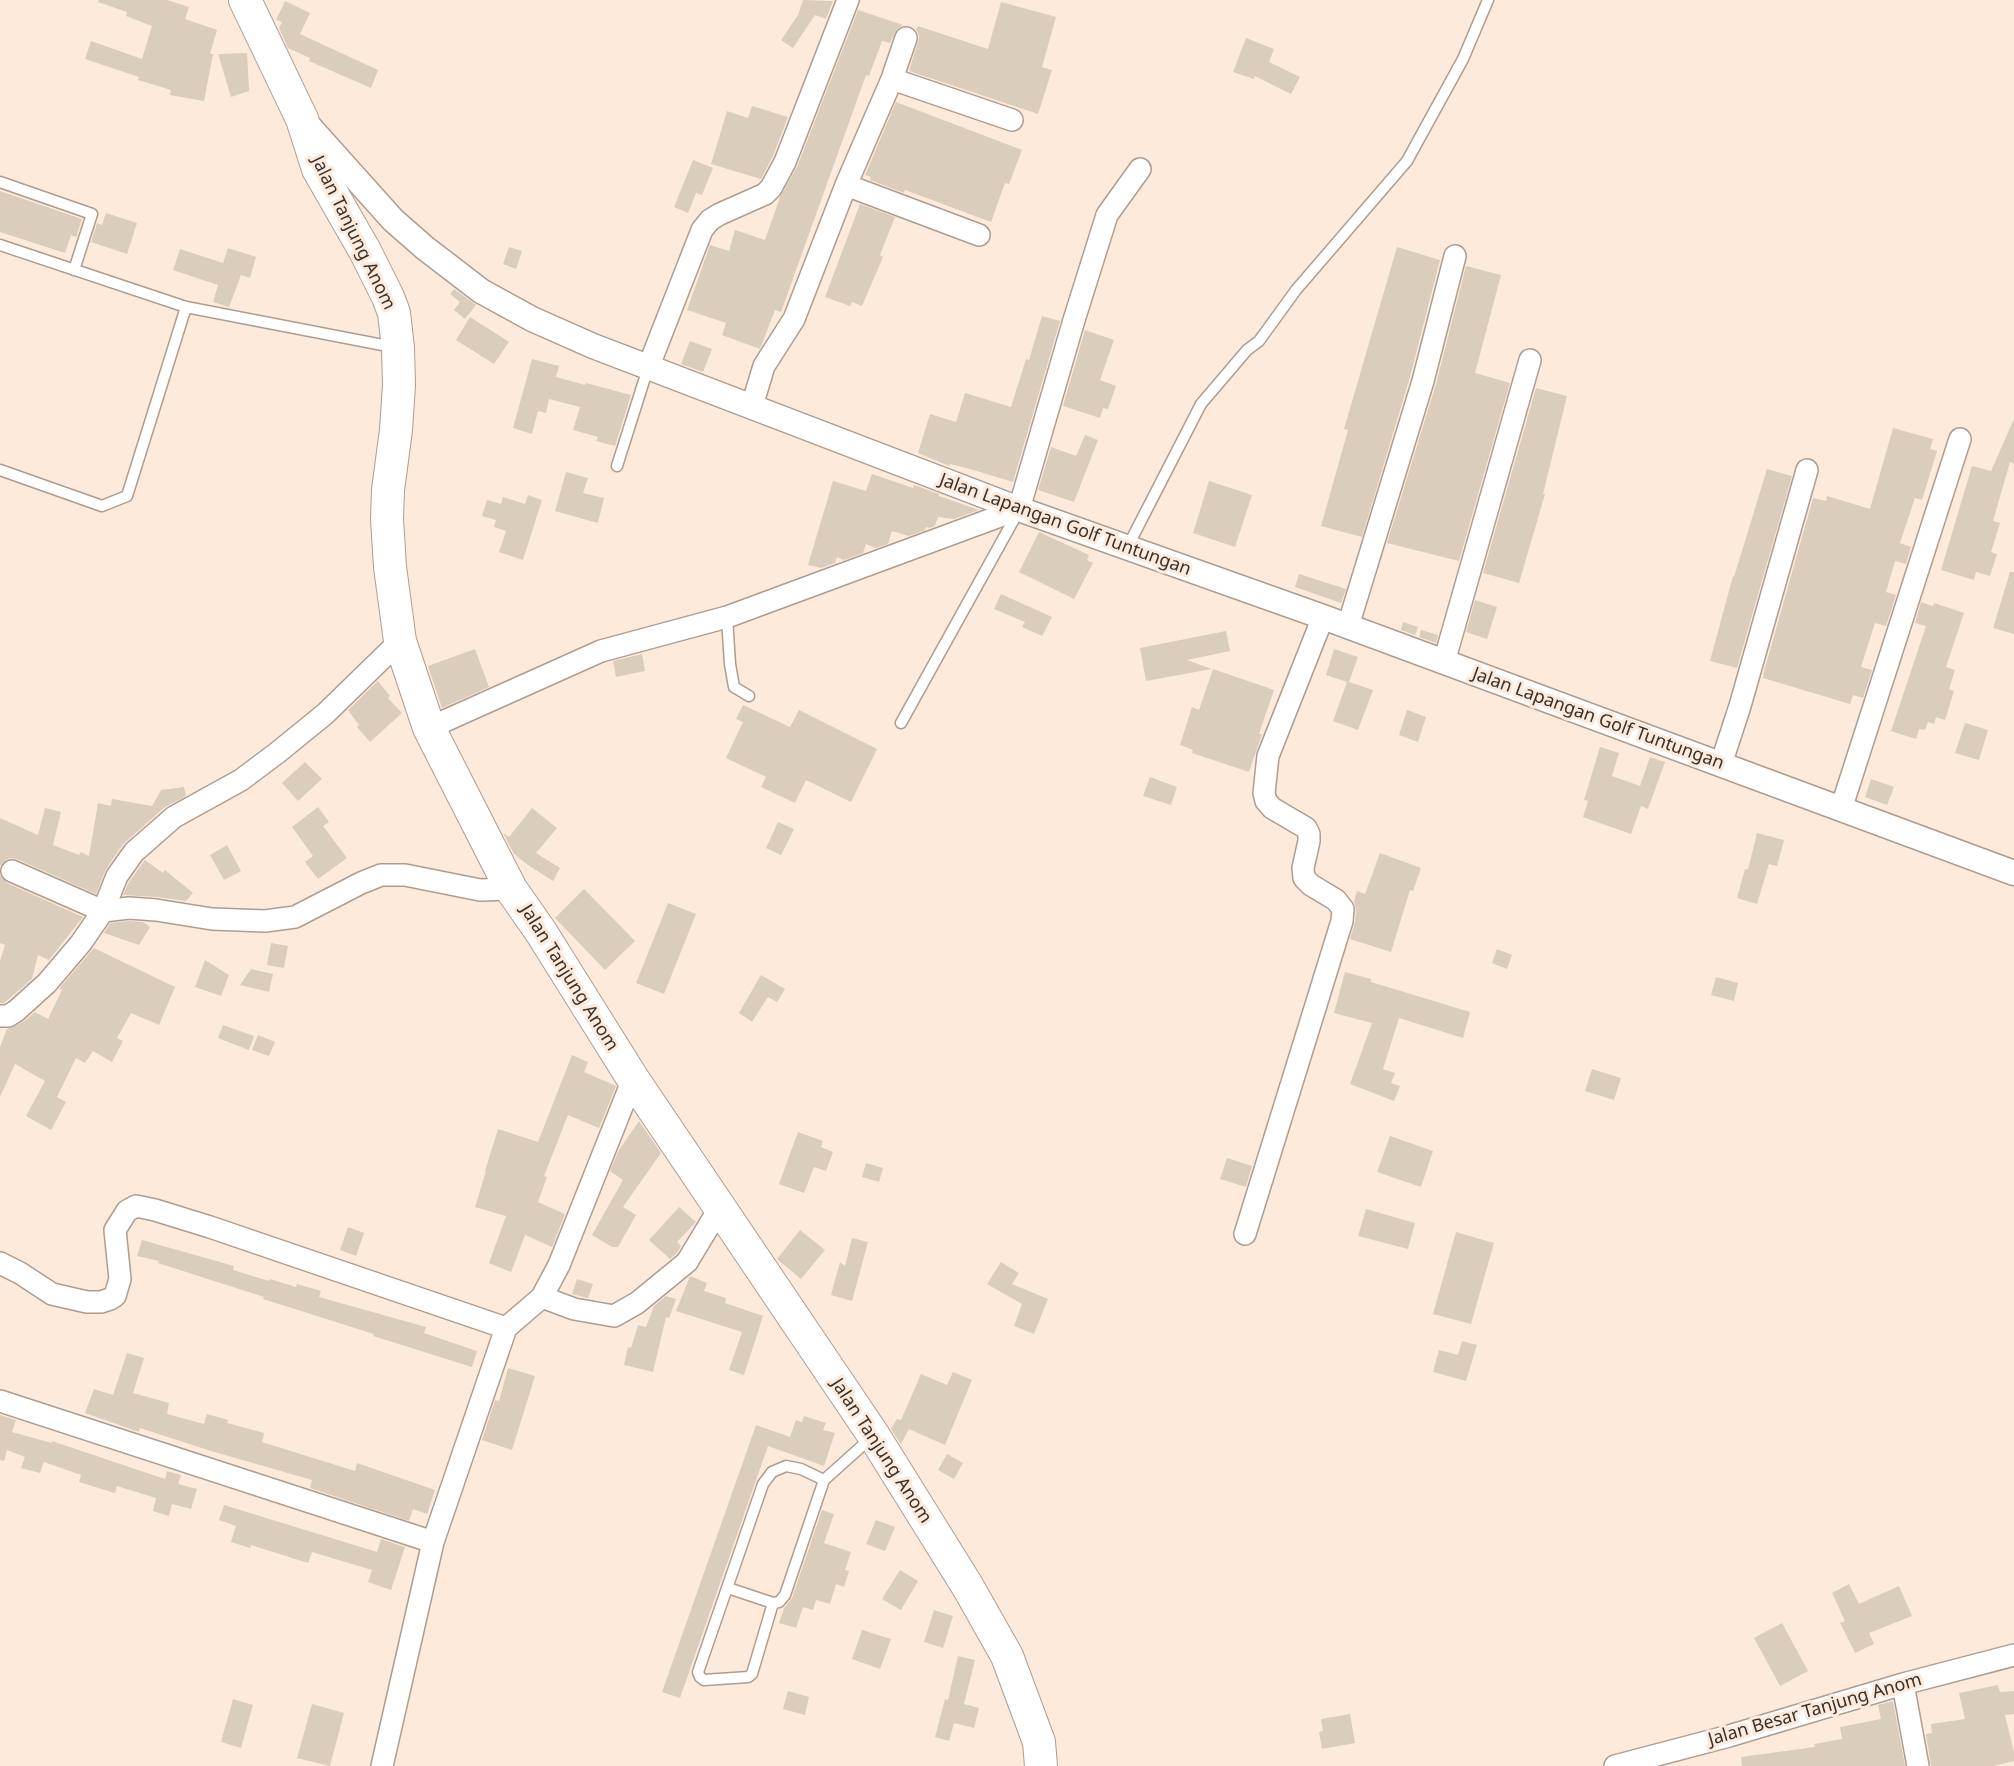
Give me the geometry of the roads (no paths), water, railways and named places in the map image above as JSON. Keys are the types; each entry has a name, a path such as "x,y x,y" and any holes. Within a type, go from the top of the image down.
{"main road":[{"name":"Jalan Lapangan Golf Tuntungan","path":"245,0 302,119"},
{"name":"Jalan Tanjung Anom","path":"302,119 318,169 365,251 394,313 399,385 387,519 390,567 401,641 429,728 511,889 719,1209 874,1436 968,1587 1007,1656 1039,1742 1041,1766"}],"street":[{"path":"648,368 702,230 710,220 765,194 771,188 785,162 848,0"},
{"path":"752,406 764,366 794,319 846,185 892,79 906,38"},
{"path":"892,79 1013,120"},
{"name":"Jalan Lapangan Golf Tuntungan","path":"302,119 393,220 425,248 481,291 532,319 593,346 1020,509 1348,626 2014,873"},
{"path":"429,728 601,651 727,617 1020,509 1107,215 1140,169"},
{"path":"846,185 979,235"},
{"path":"1348,626 1423,381 1455,256"},
{"path":"1444,662 1530,360"},
{"path":"1841,809 1960,439"},
{"path":"1721,764 1807,470"},
{"path":"1245,1234 1342,922 1343,909 1336,900 1304,878 1303,868 1309,841 1306,828 1272,808 1266,801 1265,793 1268,756 1323,617"},
{"path":"0,1016 8,1016 16,1011 47,983 82,943 103,911 117,876 134,852 174,817 241,780 286,745 325,714 401,641"},
{"path":"12,871 103,911 129,908 212,919 265,921 295,917 382,875 405,875 480,890 511,889"},
{"path":"382,1766 433,1542 506,1328 542,1297 559,1265 633,1079"},
{"path":"0,1264 20,1273 52,1294 87,1302 110,1299 115,1296 120,1279 115,1230 127,1211 136,1206 210,1227 506,1328"},
{"path":"542,1297 574,1309 614,1316 636,1303 687,1262 719,1209"},
{"path":"0,1401 433,1542"},
{"name":"Jalan Besar Tanjung Anom","path":"1615,1766 2014,1655"},
{"path":"1903,1685 1918,1766"}],"lane":[{"path":"1127,548 1201,404 1247,350 1259,341 1296,290 1407,161 1463,59 1488,0"},
{"path":"0,183 92,214 75,270"},
{"path":"0,245 186,307 398,348"},
{"path":"0,471 102,506 127,496 186,307"},
{"path":"617,466 648,368"},
{"path":"901,723 1020,509"},
{"path":"727,617 733,685 749,696"},
{"path":"728,1588 773,1603 779,1602 785,1595 824,1480 874,1436"},
{"path":"773,1603 752,1674 748,1677 704,1680 699,1677 698,1672 763,1484 772,1472 786,1466 802,1469 824,1480"}]}
